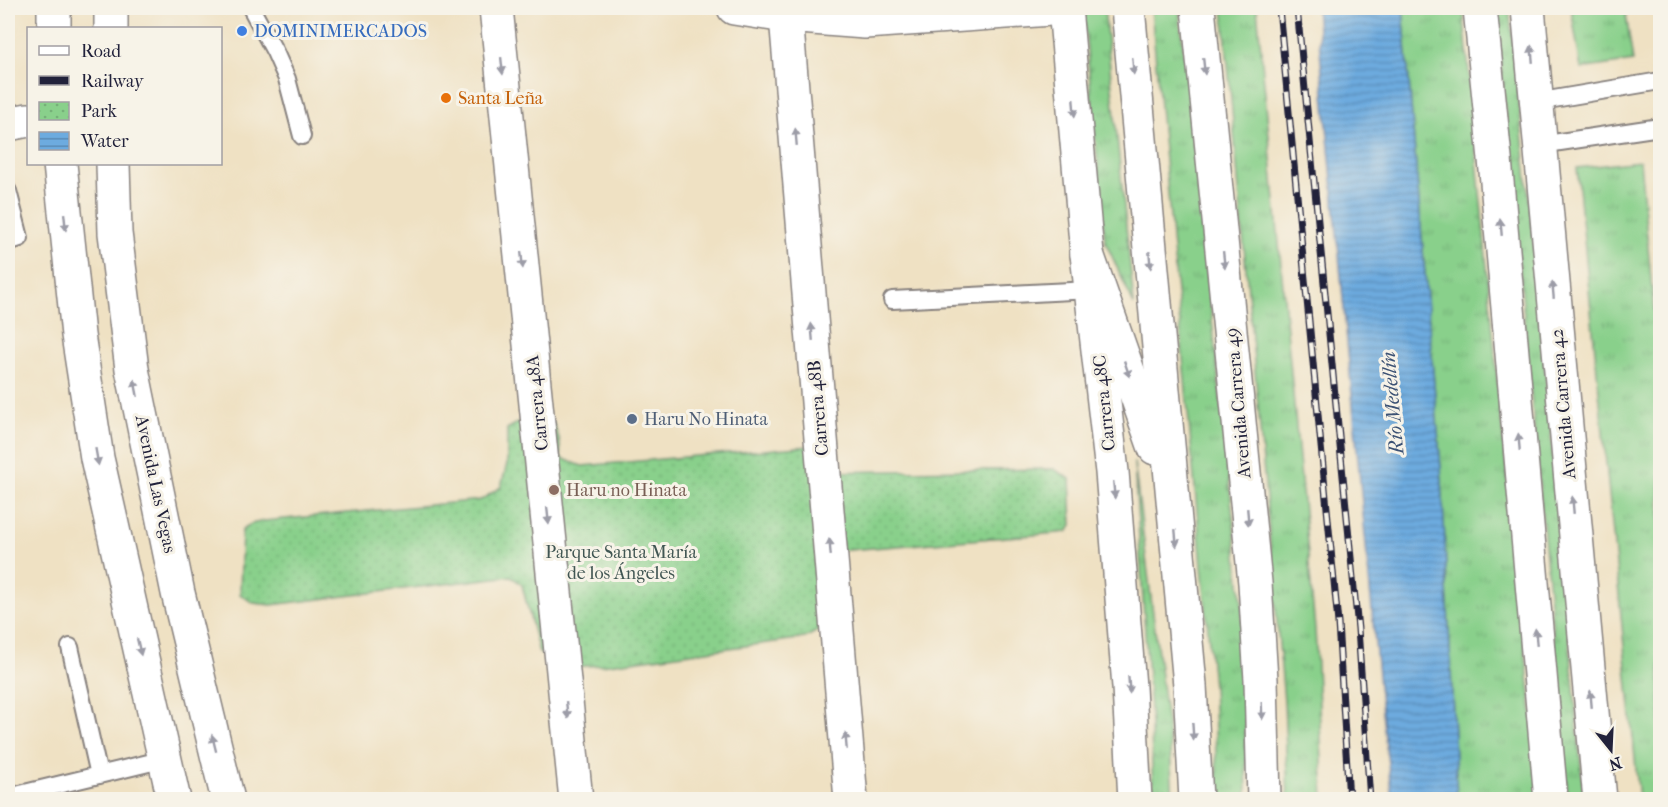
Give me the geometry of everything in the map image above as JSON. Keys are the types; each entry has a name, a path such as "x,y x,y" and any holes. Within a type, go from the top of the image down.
{"main road":[{"path":"54,8 54,27"},
{"path":"93,8 93,27"},
{"path":"111,8 111,27"},
{"name":"Carrera 48A","path":"496,8 576,800"},
{"path":"734,8 786,16 866,22 1065,8"},
{"name":"Carrera 48C","path":"1065,8 1087,254 1112,472 1135,800"},
{"path":"1128,8 1190,686 1196,800"},
{"name":"Avenida Carrera 49","path":"1198,8 1255,583 1261,680 1264,800"},
{"path":"1480,8 1551,800"},
{"name":"Avenida Carrera 42","path":"1528,8 1600,800"},
{"name":"Carrera 48B","path":"786,16 851,800"},
{"path":"8,124 27,120"},
{"path":"60,165 78,335 97,458 174,800"},
{"path":"103,165 115,233"},
{"name":"Avenida Las Vegas","path":"113,165 115,233 132,369 178,593 228,800"},
{"path":"1087,254 1172,498"}],"lane":[{"path":"251,8 287,79 302,136"},
{"path":"1536,102 1660,81"},
{"path":"1540,146 1660,127"},
{"path":"8,191 20,238 8,242"},
{"path":"892,300 1091,290"},
{"path":"70,647 99,775"},
{"path":"8,797 165,759"}],"green space":[{"path":"1083,8 1104,8 1134,305 1105,241"},
{"path":"1151,8 1179,8 1242,602 1247,799 1218,799 1213,686"},
{"path":"1223,8 1257,8 1315,629 1324,799 1288,799 1284,701"},
{"path":"1403,8 1463,8 1500,409 1541,799 1457,799 1442,480"},
{"path":"1496,8 1509,8 1532,228 1584,799 1568,799"},
{"path":"1571,8 1625,8 1633,61 1581,69"},
{"path":"1640,161 1660,377 1660,800 1639,799 1577,168"},
{"name":"Parque Santa María de los Ángeles","path":"526,418 553,423 559,438 561,458 582,466 810,446 819,472 1054,469 1070,479 1072,525 1067,532 1058,533 824,552 825,618 819,630 805,638 601,665 573,667 539,653 522,585 511,576 271,605 253,603 240,594 242,529 264,521 481,500 501,487 507,464 507,429"},
{"path":"1134,462 1170,748 1173,799 1153,799 1151,724"}],"water":[{"name":"Río Medellín","path":"1316,8 1403,8 1442,480 1457,799 1392,799 1379,686"}],"railway":[{"path":"1279,8 1338,623 1349,800"},
{"path":"1297,8 1358,629 1370,800"}],"place":[{"name":"DOMINIMERCADOS","path":"242,31"},
{"name":"Santa Leña","path":"446,98"},
{"name":"Haru No Hinata","path":"632,419"},
{"name":"Haru no Hinata","path":"554,490"}]}
